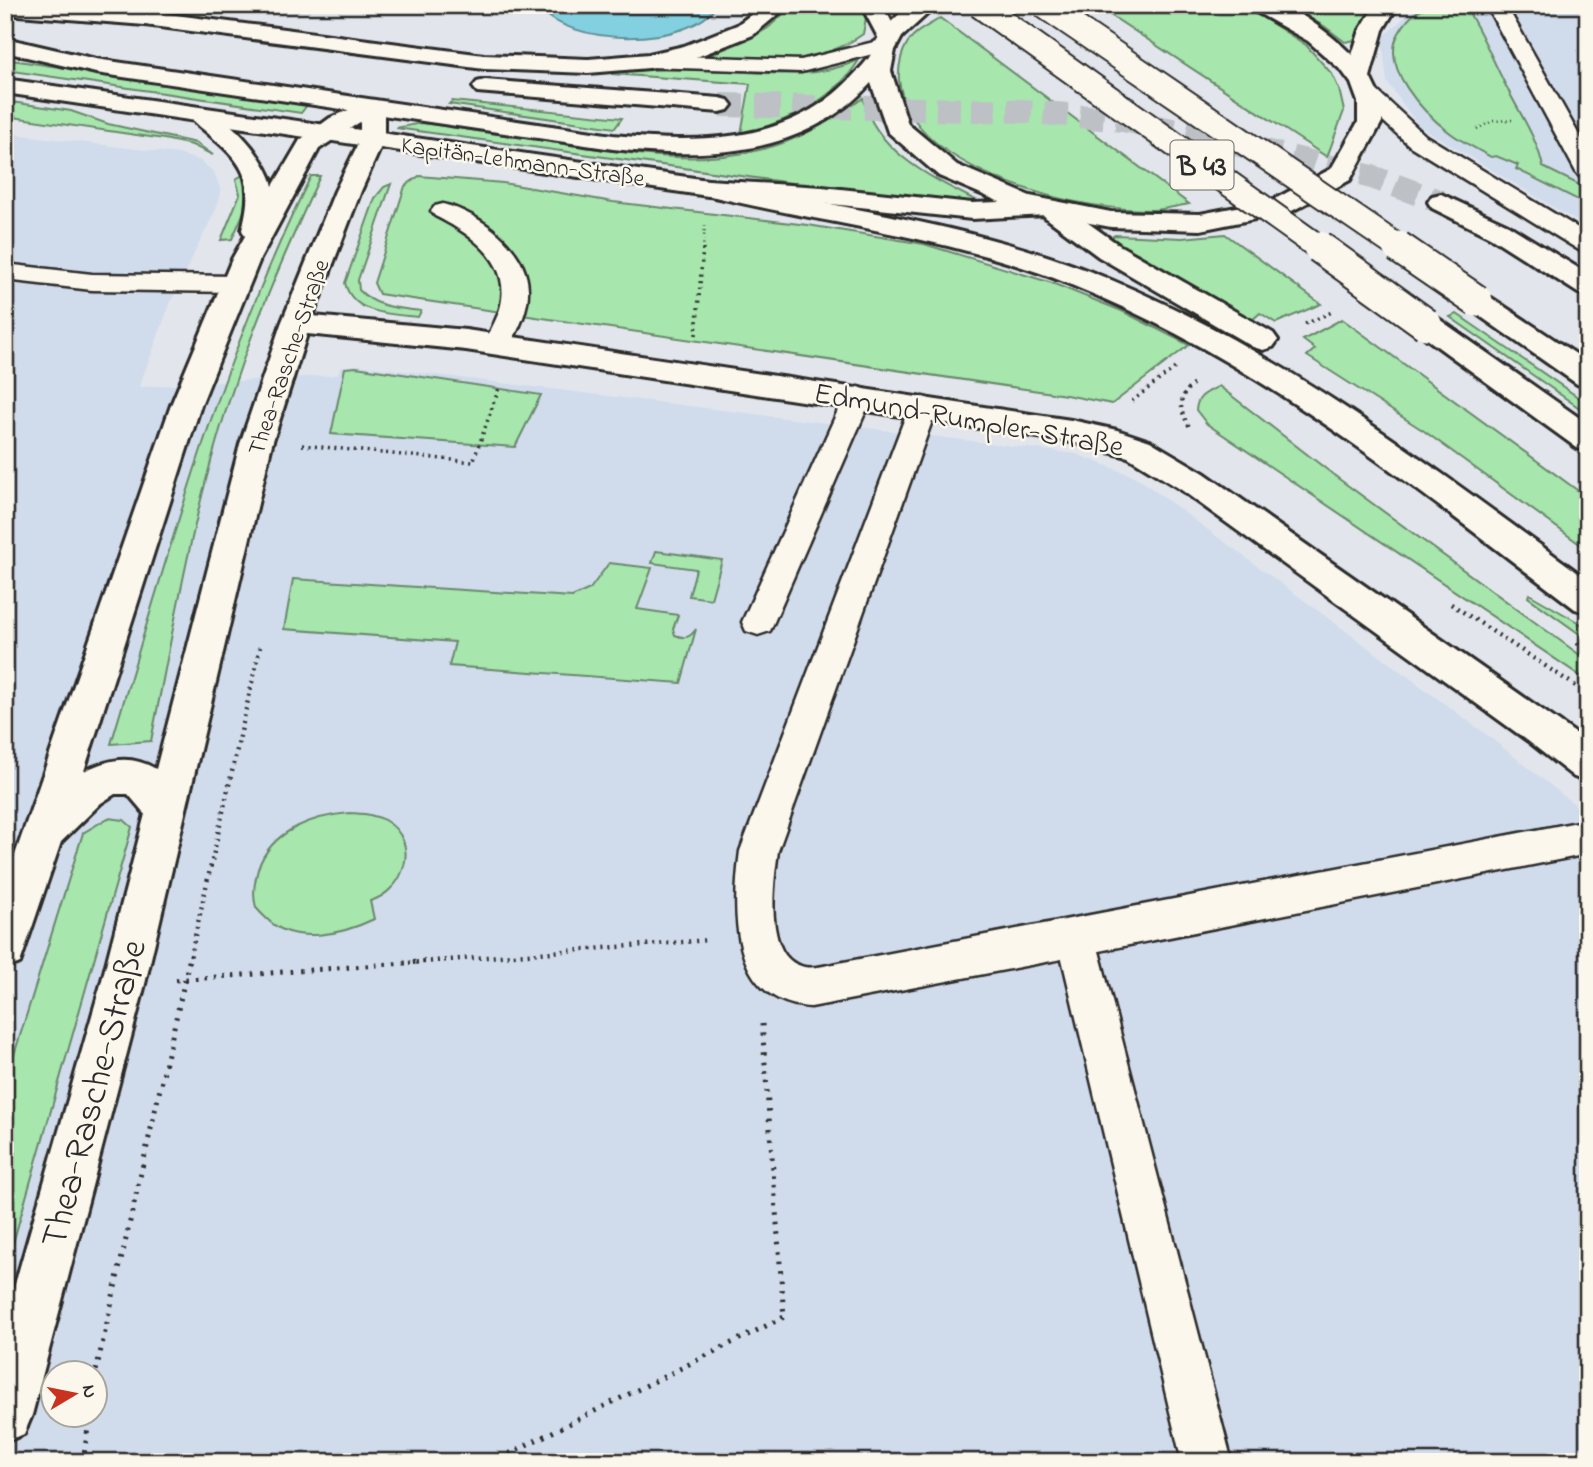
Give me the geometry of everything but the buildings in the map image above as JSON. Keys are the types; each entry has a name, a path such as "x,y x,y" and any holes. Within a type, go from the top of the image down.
{"main road":[{"path":"5,7 145,18 519,65 588,66 649,61 691,51 728,38 760,21 778,5"},
{"path":"872,5 885,48 879,86 885,107 893,121 914,144 942,166 996,193 1048,210 1101,220 1182,222 1246,214 1303,199 1322,190 1338,177 1367,136 1370,118 1362,85 1368,39 1387,5"},
{"name":"Kapitän-Lehmann-Straße","path":"5,45 96,66 683,150 723,148 776,135 818,115 853,91 895,30 926,5"},
{"name":"B 43","path":"979,5 1588,440"},
{"name":"B 43","path":"1042,5 1588,377"},
{"path":"1261,5 1315,35 1335,51 1362,85"},
{"path":"5,22 132,39"},
{"path":"462,85 720,105"},
{"name":"Kapitän-Lehmann-Straße","path":"5,86 708,188 821,195 972,211 1048,210"},
{"path":"5,948 186,405 241,272 309,145 323,133 372,107"},
{"name":"Thea-Rasche-Straße","path":"5,1415 123,984 256,444 296,324 348,191 372,140 372,107"},
{"path":"201,115 236,144 257,166 261,205 241,272"},
{"path":"708,188 954,238 1078,277 1136,302 1222,345 1355,427 1588,599"},
{"path":"1441,202 1499,231 1588,288"},
{"path":"1048,210 1109,251 1200,302 1305,368 1410,466"},
{"name":"Edmund-Rumpler-Straße","path":"296,324 337,326 505,346 923,407 1117,441 1162,462 1531,721 1588,765"},
{"path":"41,834 89,787 113,777 134,776 147,786 165,811"}],"lane":[{"path":"1496,5 1588,172"},
{"path":"649,61 802,66 885,48"},
{"path":"1362,85 1418,141 1588,245"},
{"path":"443,211 470,222 509,263 515,282 514,303 505,346"},
{"path":"5,272 92,282 241,272"},
{"path":"758,622 858,397"},
{"path":"923,407 759,851 753,888 755,936 771,969 795,985 817,986 1588,837"},
{"path":"1076,937 1207,1462"}],"path":[{"path":"1472,131 1493,121 1556,116"},
{"path":"693,374 706,217"},
{"path":"1300,327 1333,312"},
{"path":"256,444 306,445 473,462 505,346"},
{"path":"1137,396 1173,369"},
{"path":"303,458 309,434"},
{"path":"99,1358 260,646"},
{"path":"123,984 755,936"},
{"path":"492,1462 784,1317 762,1018"},
{"path":"83,1462 88,1428"}],"shaded area":[{"path":"1418,5 1588,5 1588,228 1419,126 1387,82 1382,38"},
{"path":"5,133 178,154 199,160 214,172 221,191 216,209 171,301 139,387 337,375 341,367 357,365 1076,454 1136,477 1487,735 1584,812 1588,816 1588,1462 5,1462"}],"green space":[{"path":"793,5 861,5 866,18 863,34 845,45 808,57 768,61 708,60 707,56 768,28"},
{"path":"1095,5 1235,5 1262,17 1306,45 1332,74 1344,111 1327,157"},
{"path":"1286,5 1374,5 1355,40 1345,42 1324,26"},
{"path":"1430,5 1464,5 1482,35 1532,136 1543,167 1588,189 1588,205 1516,169 1518,165 1496,156 1491,157 1454,136 1417,101 1399,74 1394,46 1408,20"},
{"path":"940,18 1189,204 1139,210 1058,198 1001,180 955,157 935,142 918,124 905,104 899,80 900,62 909,40"},
{"path":"5,59 308,104 301,113 5,70"},
{"path":"859,60 837,87 808,108 741,134 750,84 612,74 647,70 802,73 840,67"},
{"path":"863,98 880,134 893,149 926,173 979,202 979,205 920,201 396,128 422,123 641,154 712,157 759,150 801,136"},
{"path":"5,101 71,111 108,124 196,143 213,155 192,145 164,139 5,116"},
{"path":"452,101 622,118 615,128 449,104"},
{"path":"246,173 248,192 243,215 232,239 221,240 240,194 236,179"},
{"path":"311,176 320,176 264,304 244,357 208,471 151,741 111,744 176,527 223,384 279,244"},
{"path":"419,176 503,183 613,202 808,225 924,244 1052,283 1122,311 1189,345 1112,404 379,294 374,283 405,186"},
{"path":"391,184 358,280 359,290 380,304 421,311 418,317 374,311 364,307 349,294 345,283 375,198 384,187"},
{"path":"1225,234 1321,304 1276,323 1260,313 1251,321 1108,239 1115,235 1182,238"},
{"path":"1457,314 1588,404 1588,414 1450,317"},
{"path":"1342,319 1588,498 1588,550 1424,431 1307,356 1315,349 1303,340"},
{"path":"356,367 541,395 515,447 331,434 345,368"},
{"path":"1219,386 1339,479 1588,661 1588,681 1207,424 1196,410 1198,401"},
{"path":"656,551 722,560 711,599 689,596 696,569 652,563"},
{"path":"609,563 652,568 637,609 678,615 673,629 675,635 689,636 696,629 681,683 449,666 455,642 284,629 293,579 572,597 590,589"},
{"path":"1529,594 1588,628 1588,640 1528,597"},
{"path":"350,813 386,821 397,830 406,853 400,877 382,896 370,901 374,919 348,929 319,935 305,935 278,927 259,912 255,902 256,878 264,856 273,844 295,828 322,818"},
{"path":"108,818 124,820 132,827 5,1271 5,1084 83,833"}],"water":[{"path":"538,5 717,5 703,19 681,29 656,35 628,37 599,35 574,29 552,19"}],"tunnel":[{"path":"720,105 1022,111 1123,120 1212,138 1372,177 1441,202"}]}
